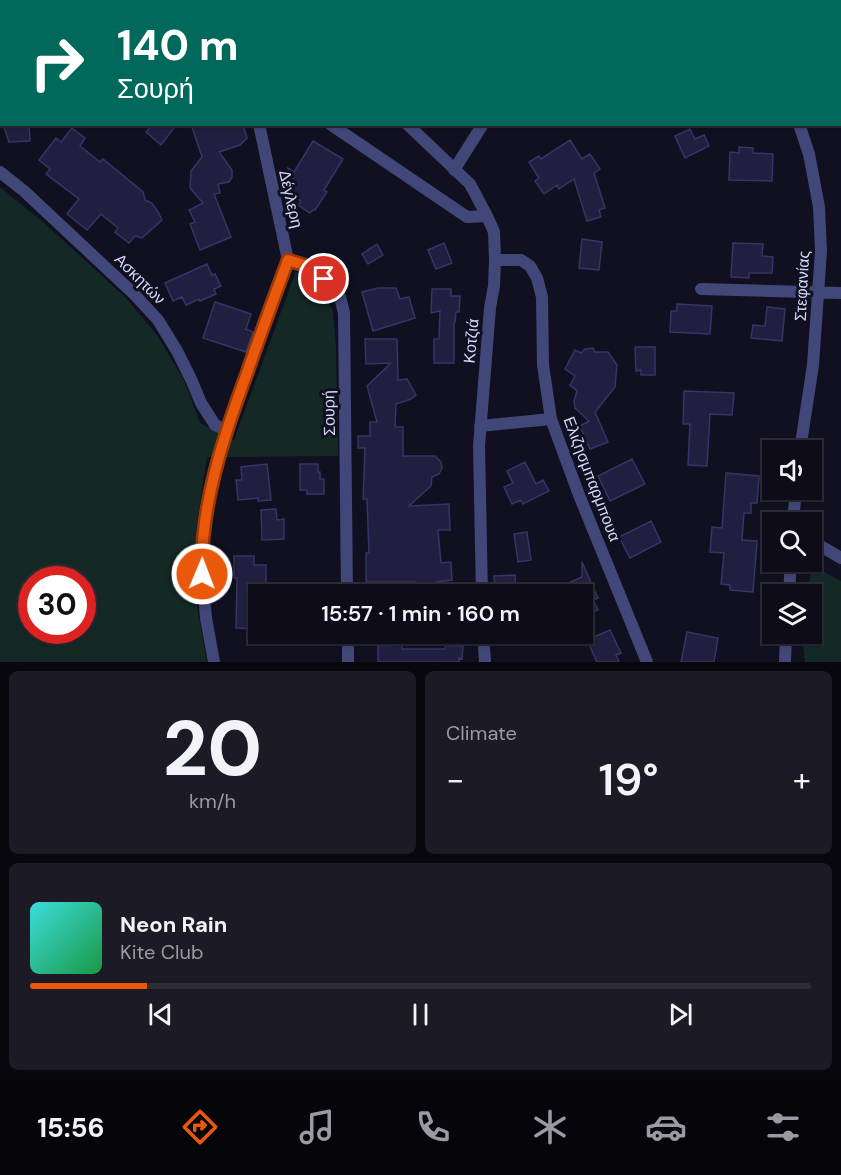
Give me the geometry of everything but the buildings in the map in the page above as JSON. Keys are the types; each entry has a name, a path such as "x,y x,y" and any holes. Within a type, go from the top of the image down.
{"street":[{"name":"Δέγλερη","path":"259,126 288,260"},
{"path":"333,126 467,217 488,216"},
{"name":"Κοτζιά","path":"409,126 470,184 494,232 495,260 479,446 482,584"},
{"path":"454,170 482,126"},
{"name":"Στεφανίας","path":"800,126 809,154 819,207 821,251 813,364 802,440"},
{"name":"Ασκητών","path":"0,172 24,191 134,293 158,320 177,351 201,403 215,425 226,430"},
{"path":"214,662 206,618 201,560 202,540 212,485 226,430 288,260"},
{"name":"Σουρή","path":"288,260 307,266 324,279 340,297 344,313 347,584"},
{"name":"Ελιζησμπαρμπουα","path":"495,260 521,260 530,266 537,278 542,297 543,366 551,419 579,495 647,662"},
{"path":"701,289 841,293"},
{"path":"480,426 551,419"},
{"path":"822,548 841,558"},
{"path":"348,644 348,662"},
{"path":"483,644 484,662"},
{"path":"785,662 786,644"}],"green space":[{"path":"0,187 44,223 125,297 157,335 184,380 200,423 234,440 296,271 319,289 333,311 338,456 207,457 196,530 194,590 207,662 0,662"},
{"path":"822,571 841,581 841,662 805,662 803,644 822,644 822,584 809,584 810,572"}],"route":[{"path":"202,574 202,540 212,485 226,430 288,260 307,266 324,279"}]}
